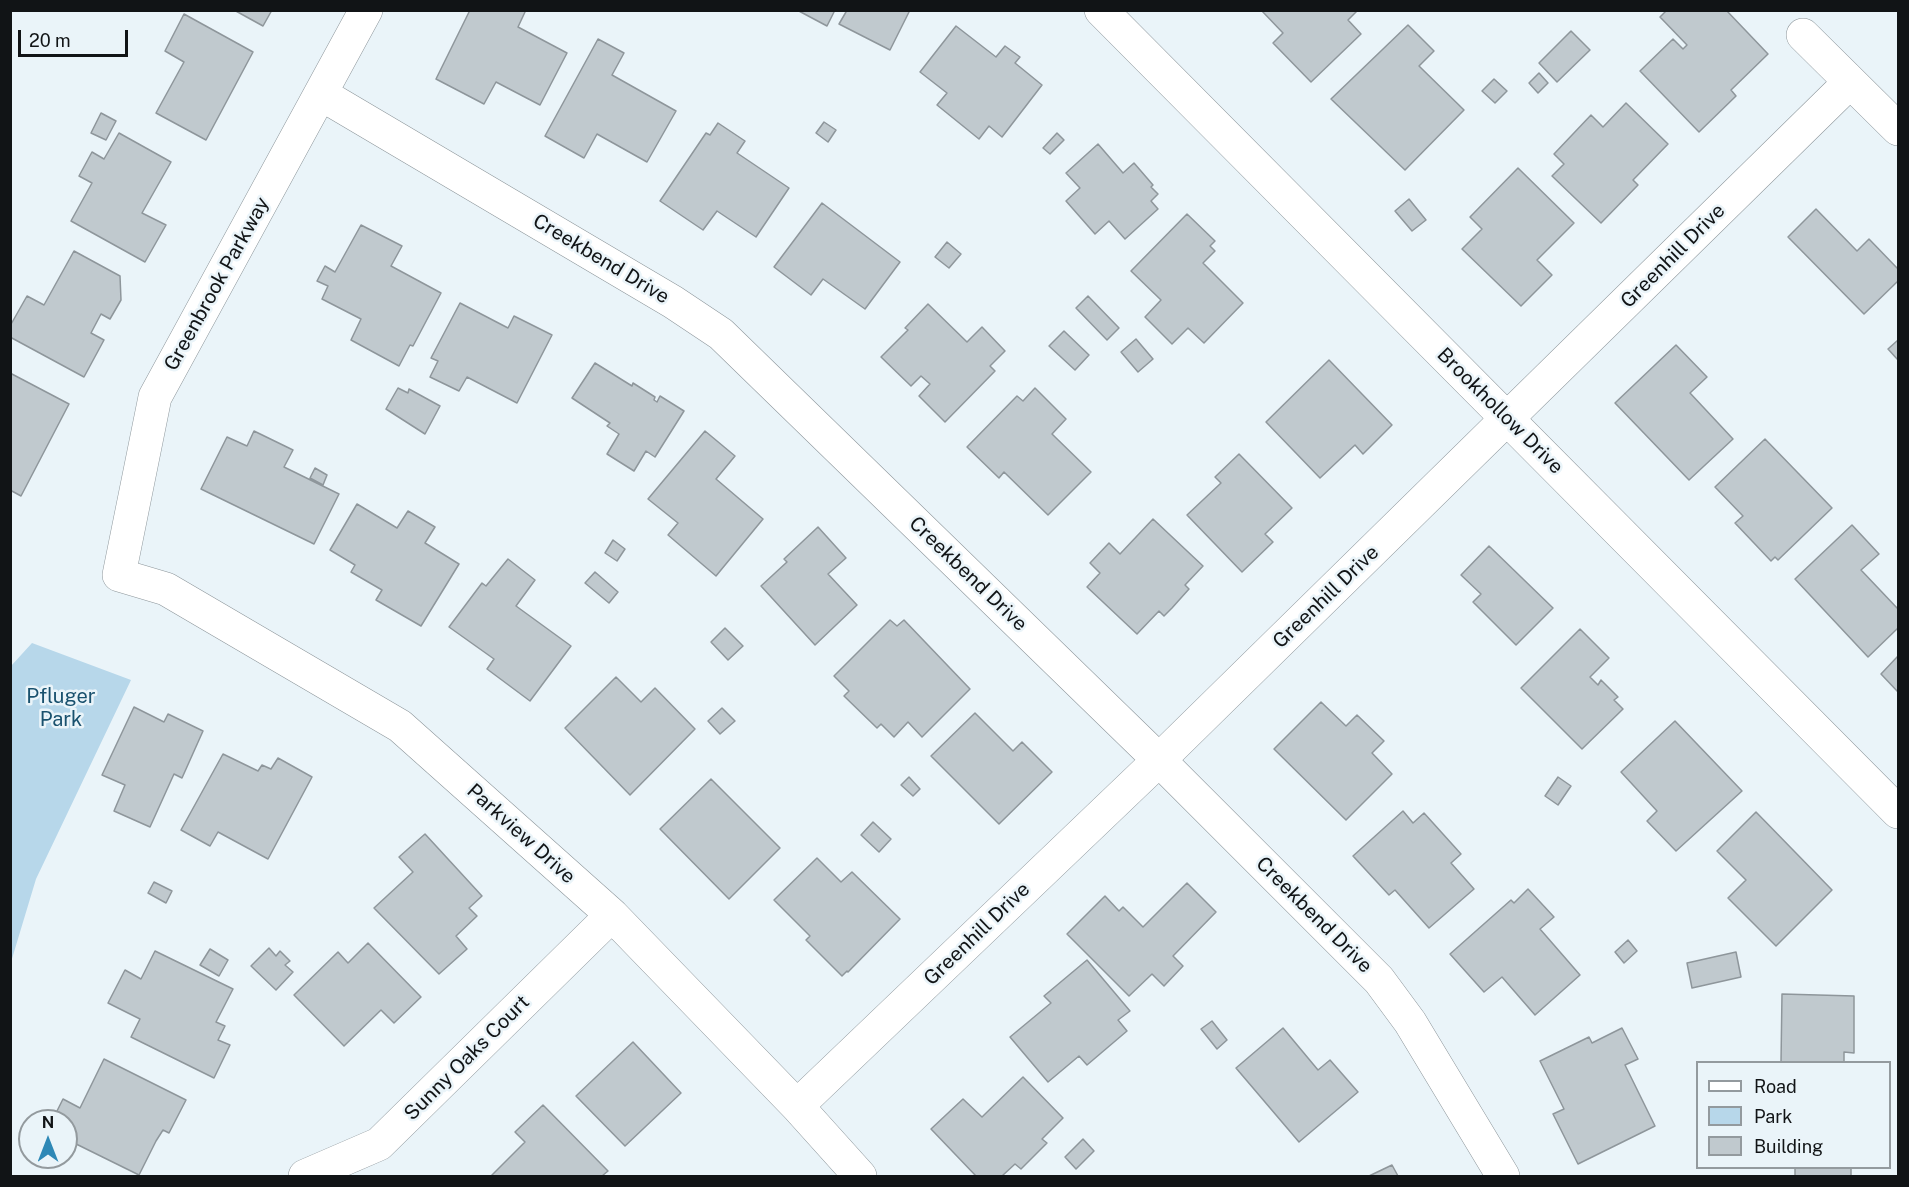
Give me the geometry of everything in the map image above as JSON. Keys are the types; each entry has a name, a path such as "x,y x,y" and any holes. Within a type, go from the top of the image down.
{"street":[{"name":"Greenbrook Parkway","path":"119,575 155,397 366,10"},
{"name":"Brookhollow Drive","path":"1101,10 1899,812"},
{"path":"1803,35 1899,129"},
{"name":"Greenhill Drive","path":"797,1106 1159,760 1850,82"},
{"name":"Creekbend Drive","path":"321,94 673,302 721,334 1159,760 1379,980 1410,1022 1503,1176"},
{"name":"Parkview Drive","path":"119,575 166,589 400,726 612,915 797,1106 860,1176"},
{"name":"Sunny Oaks Court","path":"305,1176 380,1144 612,915"}],"green space":[{"name":"Pfluger Park","path":"32,643 131,680 36,879 11,962 11,666"}],"building":[{"path":"234,10 272,10 263,26"},
{"path":"470,10 523,10 525,12 518,27 567,53 540,105 496,82 484,104 436,79"},
{"path":"797,10 835,10 827,26"},
{"path":"843,10 910,10 890,50 839,24 846,12"},
{"path":"1261,10 1358,10 1348,20 1361,34 1311,82 1273,43 1283,33"},
{"path":"1667,10 1726,10 1768,54 1731,90 1736,96 1699,132 1640,71 1673,39 1683,49 1687,45 1660,17"},
{"path":"184,14 253,52 206,140 156,113 184,62 165,51"},
{"path":"1408,25 1434,51 1419,66 1464,110 1405,170 1331,99"},
{"path":"956,26 996,57 1005,46 1020,57 1015,63 1042,85 1002,137 989,126 979,139 937,105 947,93 920,72"},
{"path":"1571,31 1590,50 1557,82 1539,63"},
{"path":"598,39 624,53 612,75 676,111 647,162 597,134 584,158 545,136"},
{"path":"1539,73 1548,83 1538,93 1529,83"},
{"path":"1494,79 1507,91 1495,103 1482,91"},
{"path":"1626,103 1668,144 1633,180 1638,185 1601,223 1552,176 1564,164 1554,154 1591,115 1603,127"},
{"path":"101,113 116,121 106,140 91,133"},
{"path":"824,122 836,130 828,142 816,133"},
{"path":"718,123 745,141 737,153 789,188 756,237 717,211 703,230 660,201 706,133 710,135"},
{"path":"119,133 171,162 142,213 166,225 145,262 71,221 92,183 79,176 92,152 104,159"},
{"path":"1057,133 1064,140 1050,154 1043,148"},
{"path":"1098,144 1123,173 1134,163 1158,194 1151,201 1158,209 1125,239 1109,221 1095,234 1066,201 1080,188 1066,173"},
{"path":"1518,168 1574,223 1537,260 1552,275 1521,306 1462,249 1482,229 1470,217"},
{"path":"1409,199 1426,220 1412,231 1395,211"},
{"path":"822,203 900,262 865,309 823,279 811,295 774,267"},
{"path":"1816,209 1857,251 1869,239 1898,269 1898,281 1864,314 1788,237"},
{"path":"1187,214 1215,241 1210,246 1215,251 1203,263 1243,303 1204,343 1188,328 1172,344 1145,317 1161,300 1131,271"},
{"path":"361,225 402,246 391,266 441,293 413,346 410,345 399,366 351,340 361,319 322,299 328,286 317,281 325,266 335,272"},
{"path":"947,242 961,254 949,268 935,257"},
{"path":"74,251 120,276 121,300 110,319 101,314 91,333 104,340 84,377 10,337 10,326 27,296 44,305"},
{"path":"1088,296 1119,328 1107,340 1076,308"},
{"path":"460,303 508,328 514,316 552,335 517,403 467,377 459,391 430,377 438,361 431,358"},
{"path":"928,304 967,342 982,327 1005,351 990,366 995,371 945,422 919,396 930,384 921,376 911,386 881,357 908,330 905,328"},
{"path":"1064,331 1089,355 1075,370 1049,346"},
{"path":"1136,339 1153,359 1138,372 1121,352"},
{"path":"1898,340 1898,360 1888,349"},
{"path":"1676,345 1707,377 1690,393 1733,439 1689,480 1615,403"},
{"path":"1329,360 1392,425 1363,454 1355,445 1320,478 1266,422"},
{"path":"595,363 632,386 633,383 655,397 654,400 657,402 660,396 684,411 655,457 646,451 634,471 607,454 619,434 607,426 610,423 572,398"},
{"path":"10,373 69,404 21,496 10,490"},
{"path":"398,388 408,393 409,389 440,406 425,434 386,409"},
{"path":"1035,388 1066,419 1052,434 1091,472 1048,515 1004,472 999,478 967,447 1017,396 1023,401"},
{"path":"254,431 293,450 284,467 339,494 314,544 201,489 227,437 247,446"},
{"path":"705,431 735,456 716,479 763,519 716,576 668,535 678,523 648,499"},
{"path":"1765,439 1832,508 1778,560 1775,557 1771,561 1735,523 1743,516 1715,487"},
{"path":"1239,454 1292,508 1265,534 1273,542 1242,572 1187,515 1221,483 1215,477"},
{"path":"315,468 327,475 323,485 310,478"},
{"path":"357,504 397,528 408,511 435,527 425,543 459,564 421,626 376,600 382,590 351,572 355,565 330,550"},
{"path":"1153,519 1203,566 1185,585 1189,589 1172,608 1164,616 1159,611 1137,634 1087,587 1100,573 1090,563 1109,543 1120,554"},
{"path":"1852,525 1879,554 1861,570 1898,609 1898,628 1868,657 1795,579"},
{"path":"818,527 846,558 828,574 857,605 815,645 761,586 787,562 784,559"},
{"path":"613,540 625,549 617,561 605,553"},
{"path":"1489,546 1553,608 1516,645 1473,602 1481,594 1461,575"},
{"path":"508,559 535,580 516,606 571,646 530,701 487,669 494,659 449,627 482,583 486,586"},
{"path":"595,572 618,592 609,603 585,583"},
{"path":"890,620 897,626 904,620 970,689 922,737 908,722 894,737 881,724 877,728 844,696 849,691 834,676"},
{"path":"725,628 743,646 728,660 711,642"},
{"path":"1580,629 1609,658 1590,677 1598,685 1601,680 1618,697 1614,700 1623,709 1582,749 1521,688"},
{"path":"1898,656 1898,692 1881,674"},
{"path":"616,677 641,702 655,688 695,729 630,795 565,728"},
{"path":"1321,702 1346,726 1357,715 1384,741 1372,753 1392,774 1346,820 1274,749"},
{"path":"134,707 164,722 168,714 203,731 182,778 174,774 150,827 114,811 125,785 102,775"},
{"path":"722,708 735,721 720,734 708,721"},
{"path":"975,713 1013,751 1022,742 1052,772 999,824 931,756"},
{"path":"1675,721 1742,791 1676,851 1647,821 1657,811 1621,772"},
{"path":"223,754 258,771 262,765 271,769 278,758 312,777 268,859 218,832 210,846 181,830"},
{"path":"909,777 920,789 913,796 901,785"},
{"path":"1558,777 1571,786 1558,805 1545,796"},
{"path":"711,779 780,848 729,899 660,829"},
{"path":"1403,811 1413,823 1424,813 1461,854 1451,863 1474,889 1429,928 1395,890 1389,895 1353,856"},
{"path":"1756,812 1832,890 1776,946 1728,898 1746,880 1717,851"},
{"path":"873,822 891,839 879,852 861,835"},
{"path":"425,834 482,896 469,908 477,916 456,936 467,949 439,974 374,908 413,872 399,857"},
{"path":"817,858 841,882 852,872 900,919 842,976 806,940 810,936 774,900"},
{"path":"154,882 172,891 166,903 148,893"},
{"path":"1187,883 1216,912 1173,956 1183,966 1164,986 1152,974 1129,996 1067,934 1105,896 1119,911 1123,907 1143,927"},
{"path":"1528,889 1554,917 1540,929 1580,975 1535,1015 1502,977 1484,992 1450,954 1511,900 1514,903"},
{"path":"1628,940 1637,951 1624,963 1615,952"},
{"path":"368,943 421,997 394,1023 381,1010 344,1046 294,995 338,952 348,963"},
{"path":"269,948 276,956 280,951 290,961 285,965 293,972 276,990 251,966"},
{"path":"210,949 228,960 219,976 200,965"},
{"path":"155,951 233,989 216,1022 225,1026 218,1040 230,1045 214,1078 131,1037 140,1019 108,1003 125,970 141,979"},
{"path":"1736,952 1741,977 1692,988 1687,963"},
{"path":"1087,960 1130,1011 1118,1020 1127,1031 1087,1065 1079,1056 1048,1082 1010,1037 1051,1003 1044,996"},
{"path":"1782,994 1854,996 1854,1053 1844,1052 1844,1061 1781,1061"},
{"path":"1212,1021 1227,1040 1217,1049 1201,1029"},
{"path":"1283,1028 1318,1070 1330,1060 1358,1092 1299,1142 1236,1068"},
{"path":"1622,1028 1638,1059 1625,1065 1655,1126 1578,1164 1553,1114 1564,1109 1540,1061 1589,1037 1592,1043"},
{"path":"633,1042 681,1093 625,1146 576,1096"},
{"path":"104,1059 186,1100 169,1133 163,1130 156,1141 139,1175 78,1145 78,1109 58,1109 63,1099 80,1108"},
{"path":"1023,1077 1063,1118 1042,1139 1047,1143 1021,1169 1015,1164 1002,1176 976,1176 931,1129 963,1099 982,1117"},
{"path":"543,1105 608,1171 602,1176 491,1176 525,1142 515,1132"},
{"path":"1083,1139 1094,1151 1076,1169 1065,1157"},
{"path":"1392,1165 1398,1176 1369,1176"},
{"path":"1795,1169 1851,1169 1851,1176 1795,1176"}]}
